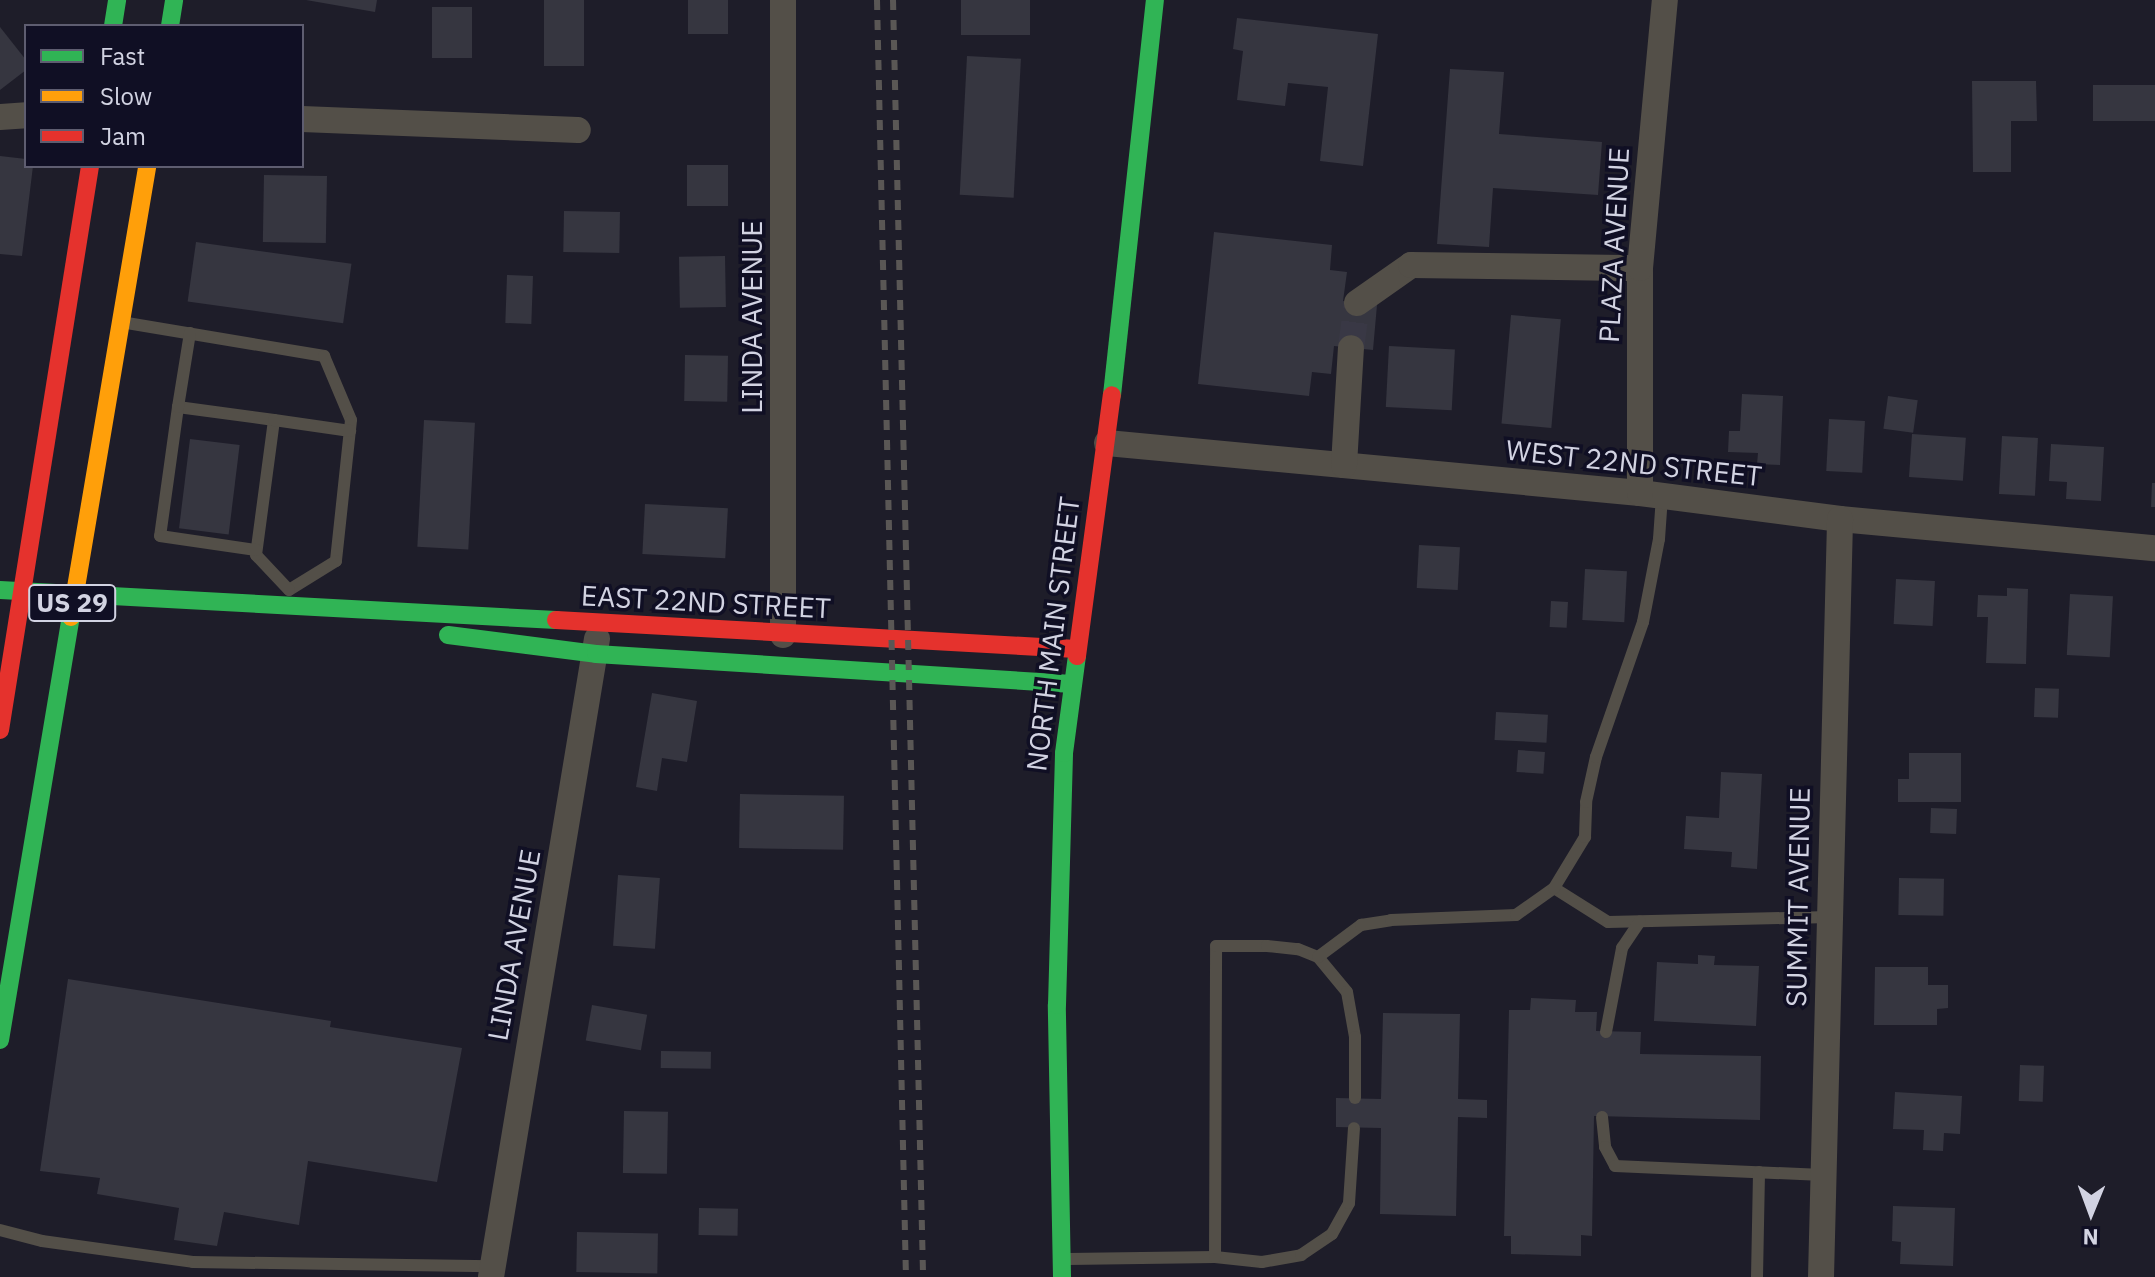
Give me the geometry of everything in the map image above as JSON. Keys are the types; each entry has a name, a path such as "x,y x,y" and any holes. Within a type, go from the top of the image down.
{"main road":[{"path":"113,24 117,0"},
{"path":"170,24 174,0"},
{"name":"NORTH MAIN STREET","path":"1061,1268 1057,1005 1062,799 1076,649 1107,443 1155,0"},
{"name":"US 29","path":"0,730 90,168"},
{"name":"US 29","path":"0,1040 147,168"},
{"name":"EAST 22ND STREET","path":"0,590 288,599 445,634 596,654 1072,684"},
{"name":"EAST 22ND STREET","path":"333,611 436,612 783,635 1076,649"}],"street":[{"name":"LINDA AVENUE","path":"783,0 783,635"},
{"name":"PLAZA AVENUE","path":"1651,494 1640,268 1665,0"},
{"path":"0,117 24,115"},
{"path":"304,119 578,130"},
{"path":"1357,303 1411,265 1640,268"},
{"path":"1344,465 1351,348"},
{"name":"WEST 22ND STREET","path":"1107,443 1651,494 1840,519 2155,548"},
{"name":"SUMMIT AVENUE","path":"1821,1277 1840,519"},
{"name":"LINDA AVENUE","path":"492,1272 599,624"}],"lane":[{"path":"120,322 324,356 351,420 336,561 288,599 256,555 274,420"},
{"path":"190,333 160,536 256,550"},
{"path":"178,407 350,431"},
{"path":"1318,957 1361,925 1391,920 1516,915 1554,888 1585,837 1586,802 1596,757 1643,622 1659,539 1651,494"},
{"path":"1554,888 1608,922 1830,917"},
{"path":"1606,1032 1622,948 1640,921"},
{"path":"1215,1257 1216,946 1267,946 1318,957 1347,992 1355,1037 1355,1098"},
{"path":"1602,1117 1605,1147 1615,1166 1823,1175"},
{"path":"1061,1268 1215,1257 1262,1262 1301,1255 1332,1234 1349,1203 1354,1128"},
{"path":"1757,1277 1759,1172"},
{"path":"0,1230 42,1241 193,1262 492,1272"}],"building":[{"path":"306,0 377,0 375,12"},
{"path":"544,0 584,0 584,66 544,66"},
{"path":"688,0 728,0 728,34 688,34"},
{"path":"961,0 1030,0 1030,35 961,35"},
{"path":"432,7 472,7 472,58 432,58"},
{"path":"1237,18 1378,34 1363,166 1320,161 1328,87 1288,83 1285,106 1237,100 1243,51 1233,49"},
{"path":"0,27 24,57 24,72 0,90"},
{"path":"967,56 1021,59 1014,198 960,195"},
{"path":"1450,69 1504,72 1499,134 1602,142 1598,195 1493,188 1489,247 1437,244"},
{"path":"1972,81 2036,81 2037,121 2011,121 2011,172 1973,172"},
{"path":"2093,85 2155,85 2155,121 2093,121"},
{"path":"0,156 24,159 24,168 33,168 22,256 0,254"},
{"path":"687,165 728,165 728,206 687,206"},
{"path":"264,175 327,176 326,243 263,242"},
{"path":"564,211 620,212 619,253 563,252"},
{"path":"1214,232 1332,245 1330,270 1347,272 1343,301 1377,305 1373,350 1334,346 1331,374 1312,372 1309,396 1198,384"},
{"path":"196,242 351,264 343,323 188,301"},
{"path":"725,256 726,307 680,308 679,257"},
{"path":"507,275 533,276 531,324 505,323"},
{"path":"1511,315 1561,319 1551,428 1502,424"},
{"path":"1389,346 1455,349 1452,410 1386,407"},
{"path":"685,355 728,356 727,402 684,401"},
{"path":"1742,394 1783,396 1780,465 1757,464 1758,453 1728,452 1729,431 1740,431"},
{"path":"1888,396 1918,400 1913,433 1883,429"},
{"path":"1829,419 1865,421 1862,473 1826,471"},
{"path":"424,420 475,423 468,549 417,547"},
{"path":"1912,434 1966,438 1963,481 1909,477"},
{"path":"2002,436 2038,438 2035,496 1999,494"},
{"path":"190,439 240,445 229,534 179,528"},
{"path":"2051,444 2104,447 2101,501 2066,499 2067,482 2049,481"},
{"path":"2152,483 2155,483 2155,507 2151,507"},
{"path":"645,504 728,508 725,558 642,554"},
{"path":"1419,545 1460,547 1458,590 1417,588"},
{"path":"1585,569 1627,571 1624,622 1582,620"},
{"path":"1896,579 1935,581 1933,626 1894,624"},
{"path":"2007,588 2028,589 2026,664 1986,663 1988,617 1977,617 1978,595 2007,596"},
{"path":"2070,594 2113,596 2110,657 2067,655"},
{"path":"1551,601 1568,602 1567,628 1550,627"},
{"path":"2035,688 2059,689 2058,718 2034,717"},
{"path":"652,693 697,701 687,762 662,758 657,791 636,787"},
{"path":"1496,712 1548,715 1546,743 1495,740"},
{"path":"1518,750 1545,752 1543,774 1516,772"},
{"path":"1909,753 1961,753 1961,802 1898,802 1898,779 1909,779"},
{"path":"1721,772 1762,774 1757,869 1731,867 1732,852 1684,849 1686,816 1719,818"},
{"path":"740,794 844,796 843,850 739,848"},
{"path":"1931,808 1957,809 1956,834 1930,833"},
{"path":"618,875 660,878 655,949 613,946"},
{"path":"1899,878 1944,879 1943,916 1898,915"},
{"path":"1698,955 1715,956 1714,965 1759,966 1756,1026 1654,1021 1657,962 1698,964"},
{"path":"1875,967 1928,967 1928,985 1948,985 1948,1008 1937,1009 1937,1025 1874,1025"},
{"path":"68,979 331,1021 330,1027 462,1048 437,1182 308,1161 299,1225 224,1212 217,1246 174,1240 179,1208 97,1194 100,1178 40,1171"},
{"path":"1531,998 1576,1000 1575,1012 1597,1012 1596,1031 1641,1032 1640,1054 1761,1056 1760,1120 1594,1116 1592,1236 1581,1235 1581,1256 1511,1254 1511,1236 1504,1236 1509,1010 1530,1010"},
{"path":"592,1005 647,1015 641,1050 586,1040"},
{"path":"1383,1013 1460,1014 1458,1099 1487,1100 1487,1118 1458,1117 1456,1216 1380,1214 1381,1128 1336,1127 1336,1098 1381,1099"},
{"path":"661,1051 711,1052 711,1069 661,1068"},
{"path":"2020,1065 2044,1066 2043,1102 2019,1101"},
{"path":"1895,1092 1962,1096 1960,1134 1944,1133 1943,1151 1923,1150 1924,1130 1893,1129"},
{"path":"624,1111 668,1112 667,1174 623,1173"},
{"path":"1893,1206 1955,1208 1953,1266 1900,1264 1901,1242 1892,1241"},
{"path":"699,1208 738,1209 738,1236 699,1235"},
{"path":"577,1232 658,1233 657,1273 576,1272"}],"tunnel":[{"path":"1351,348 1357,303"}],"railway":[{"path":"877,0 906,1277"},
{"path":"893,0 923,1277"}],"traffic: fast":[{"path":"113,24 117,0"},
{"path":"170,24 174,0"},
{"path":"1112,395 1155,0"},
{"path":"0,590 556,620"},
{"path":"0,1040 71,617"},
{"path":"448,635 596,654 1072,684"},
{"path":"1062,1277 1057,1005 1064,753 1077,656"}],"traffic: slow":[{"path":"71,617 147,168"}],"traffic: jam":[{"path":"0,730 90,168"},
{"path":"1077,656 1112,395"},
{"path":"556,620 1076,649"}]}
